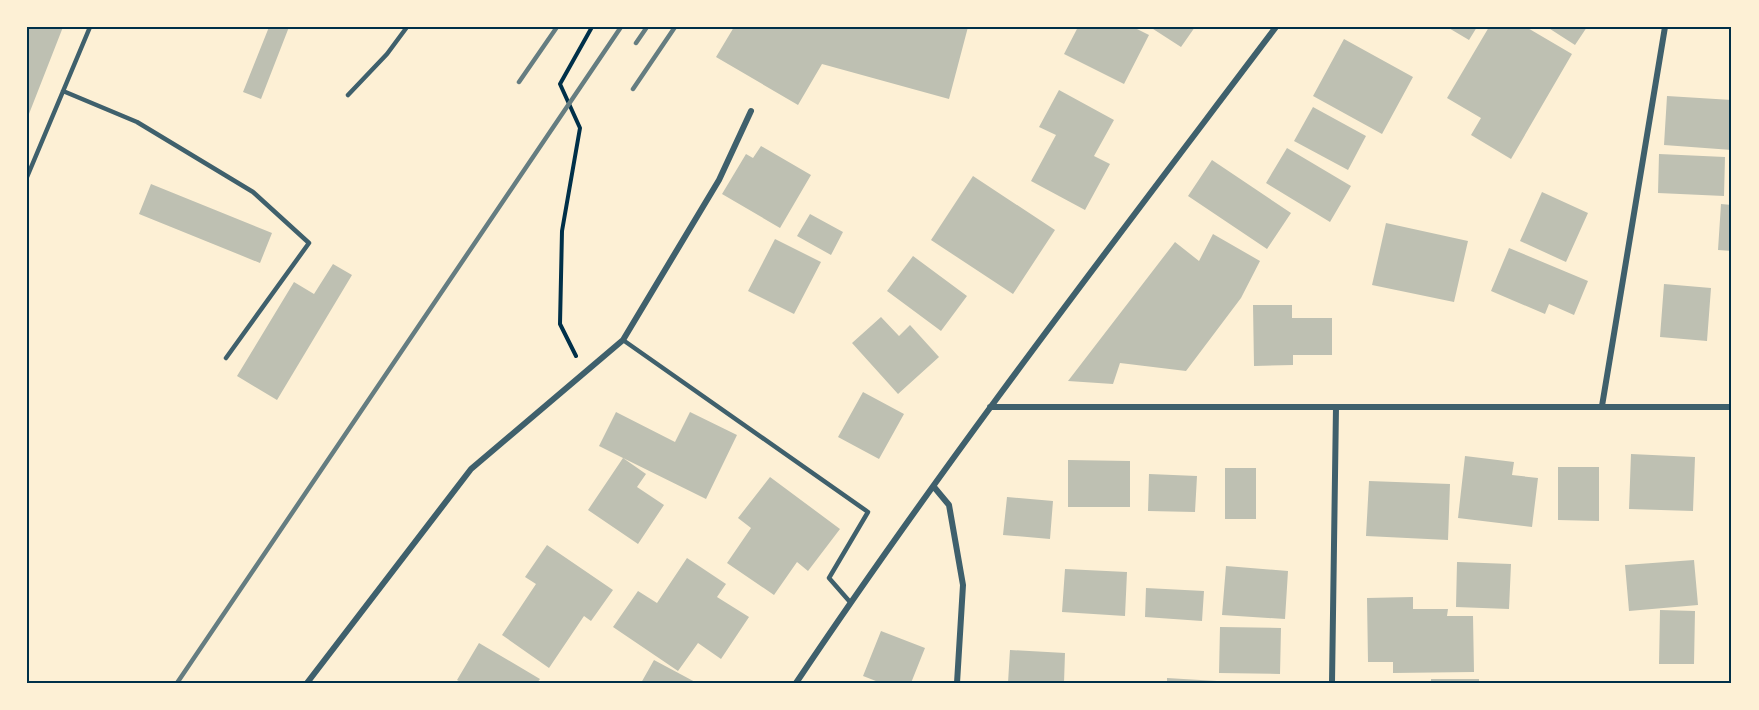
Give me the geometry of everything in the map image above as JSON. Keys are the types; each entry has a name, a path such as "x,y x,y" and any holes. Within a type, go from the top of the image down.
{"street":[{"path":"796,683 850,602 990,407 1276,27"},
{"path":"1602,406 1665,27"},
{"path":"307,683 471,469 623,340 719,180 751,111"},
{"path":"990,407 1732,407"},
{"path":"1332,683 1336,407"},
{"path":"934,487 949,505 963,585 957,683"}],"lane":[{"path":"27,177 90,27"},
{"path":"348,95 387,54 407,27"},
{"path":"63,91 137,122 253,192 309,243 226,358"},
{"path":"623,340 868,512 829,578 850,602"}],"path":[{"path":"585,373 560,324 562,231 580,128 560,84 592,27"}],"building":[{"path":"27,27 63,27 27,119"},
{"path":"269,27 289,27 261,99 243,92"},
{"path":"734,27 968,27 949,99 822,64 798,105 716,57"},
{"path":"1078,27 1133,27 1149,35 1124,84 1064,54"},
{"path":"1150,27 1195,27 1181,47"},
{"path":"1447,27 1477,27 1469,40"},
{"path":"1489,27 1526,27 1572,54 1511,159 1471,135 1481,118 1447,98"},
{"path":"1547,27 1587,27 1575,45"},
{"path":"1344,39 1413,77 1382,134 1313,96"},
{"path":"1059,90 1114,120 1094,156 1110,164 1085,210 1031,181 1056,135 1039,127"},
{"path":"1667,96 1732,100 1732,150 1664,145"},
{"path":"1313,107 1366,136 1348,170 1294,141"},
{"path":"761,146 811,175 780,228 722,194 746,154 753,158"},
{"path":"1287,148 1351,186 1330,222 1266,183"},
{"path":"1659,154 1725,157 1724,196 1658,193"},
{"path":"1212,160 1291,213 1267,249 1188,196"},
{"path":"973,176 1055,230 1013,294 931,240"},
{"path":"151,184 272,233 260,263 139,214"},
{"path":"1542,192 1588,213 1566,262 1520,241"},
{"path":"1721,204 1732,205 1732,251 1718,250"},
{"path":"810,214 843,232 831,255 797,236"},
{"path":"1386,223 1468,241 1454,302 1372,285"},
{"path":"1213,234 1260,261 1241,298 1186,371 1120,363 1113,384 1068,381 1175,242 1199,261"},
{"path":"775,239 821,262 794,314 748,291"},
{"path":"1509,248 1588,281 1574,315 1549,304 1545,314 1491,291"},
{"path":"913,256 967,296 941,331 887,291"},
{"path":"333,264 352,275 277,400 237,376 294,282 314,294"},
{"path":"1664,284 1711,288 1707,341 1660,337"},
{"path":"1253,305 1292,305 1292,318 1332,318 1332,355 1293,355 1293,365 1254,366"},
{"path":"881,317 899,336 910,325 939,357 898,394 852,343"},
{"path":"863,392 904,414 879,459 838,437"},
{"path":"616,412 675,442 690,412 737,435 706,499 599,446"},
{"path":"1631,454 1695,457 1693,511 1629,509"},
{"path":"1465,456 1514,462 1512,475 1538,478 1532,527 1458,518"},
{"path":"623,458 646,474 637,487 664,505 638,544 588,510"},
{"path":"1068,460 1130,461 1130,507 1068,507"},
{"path":"1558,467 1599,467 1599,521 1558,520"},
{"path":"1225,468 1256,468 1256,519 1225,519"},
{"path":"1149,474 1197,476 1195,512 1148,511"},
{"path":"770,477 840,529 808,571 797,562 774,595 727,563 751,528 738,518"},
{"path":"1369,481 1450,484 1448,540 1366,536"},
{"path":"1007,497 1053,501 1050,539 1003,535"},
{"path":"547,545 613,590 591,621 584,616 549,668 502,635 536,584 525,577"},
{"path":"687,558 726,584 717,597 749,617 721,659 698,643 678,671 613,627 638,591 657,603"},
{"path":"1694,560 1698,605 1629,611 1625,565"},
{"path":"1457,562 1511,564 1509,609 1456,607"},
{"path":"1226,566 1288,571 1285,619 1222,615"},
{"path":"1065,569 1127,572 1125,616 1062,612"},
{"path":"1146,588 1204,591 1202,621 1145,617"},
{"path":"1413,597 1413,609 1448,609 1447,616 1473,616 1474,672 1393,673 1393,662 1368,662 1367,598"},
{"path":"1660,610 1695,611 1694,664 1659,664"},
{"path":"1220,627 1281,628 1280,674 1219,673"},
{"path":"881,631 925,648 911,683 881,683 863,676"},
{"path":"479,643 540,679 537,683 462,683 457,680"},
{"path":"1010,650 1065,653 1064,683 1008,683"},
{"path":"654,660 697,683 641,683"},
{"path":"1167,678 1217,681 1217,683 1167,683"},
{"path":"1431,679 1479,679 1479,683 1431,683"}],"railway":[{"path":"519,82 557,27"},
{"path":"177,683 621,27"},
{"path":"636,43 647,27"},
{"path":"633,89 675,27"}]}
